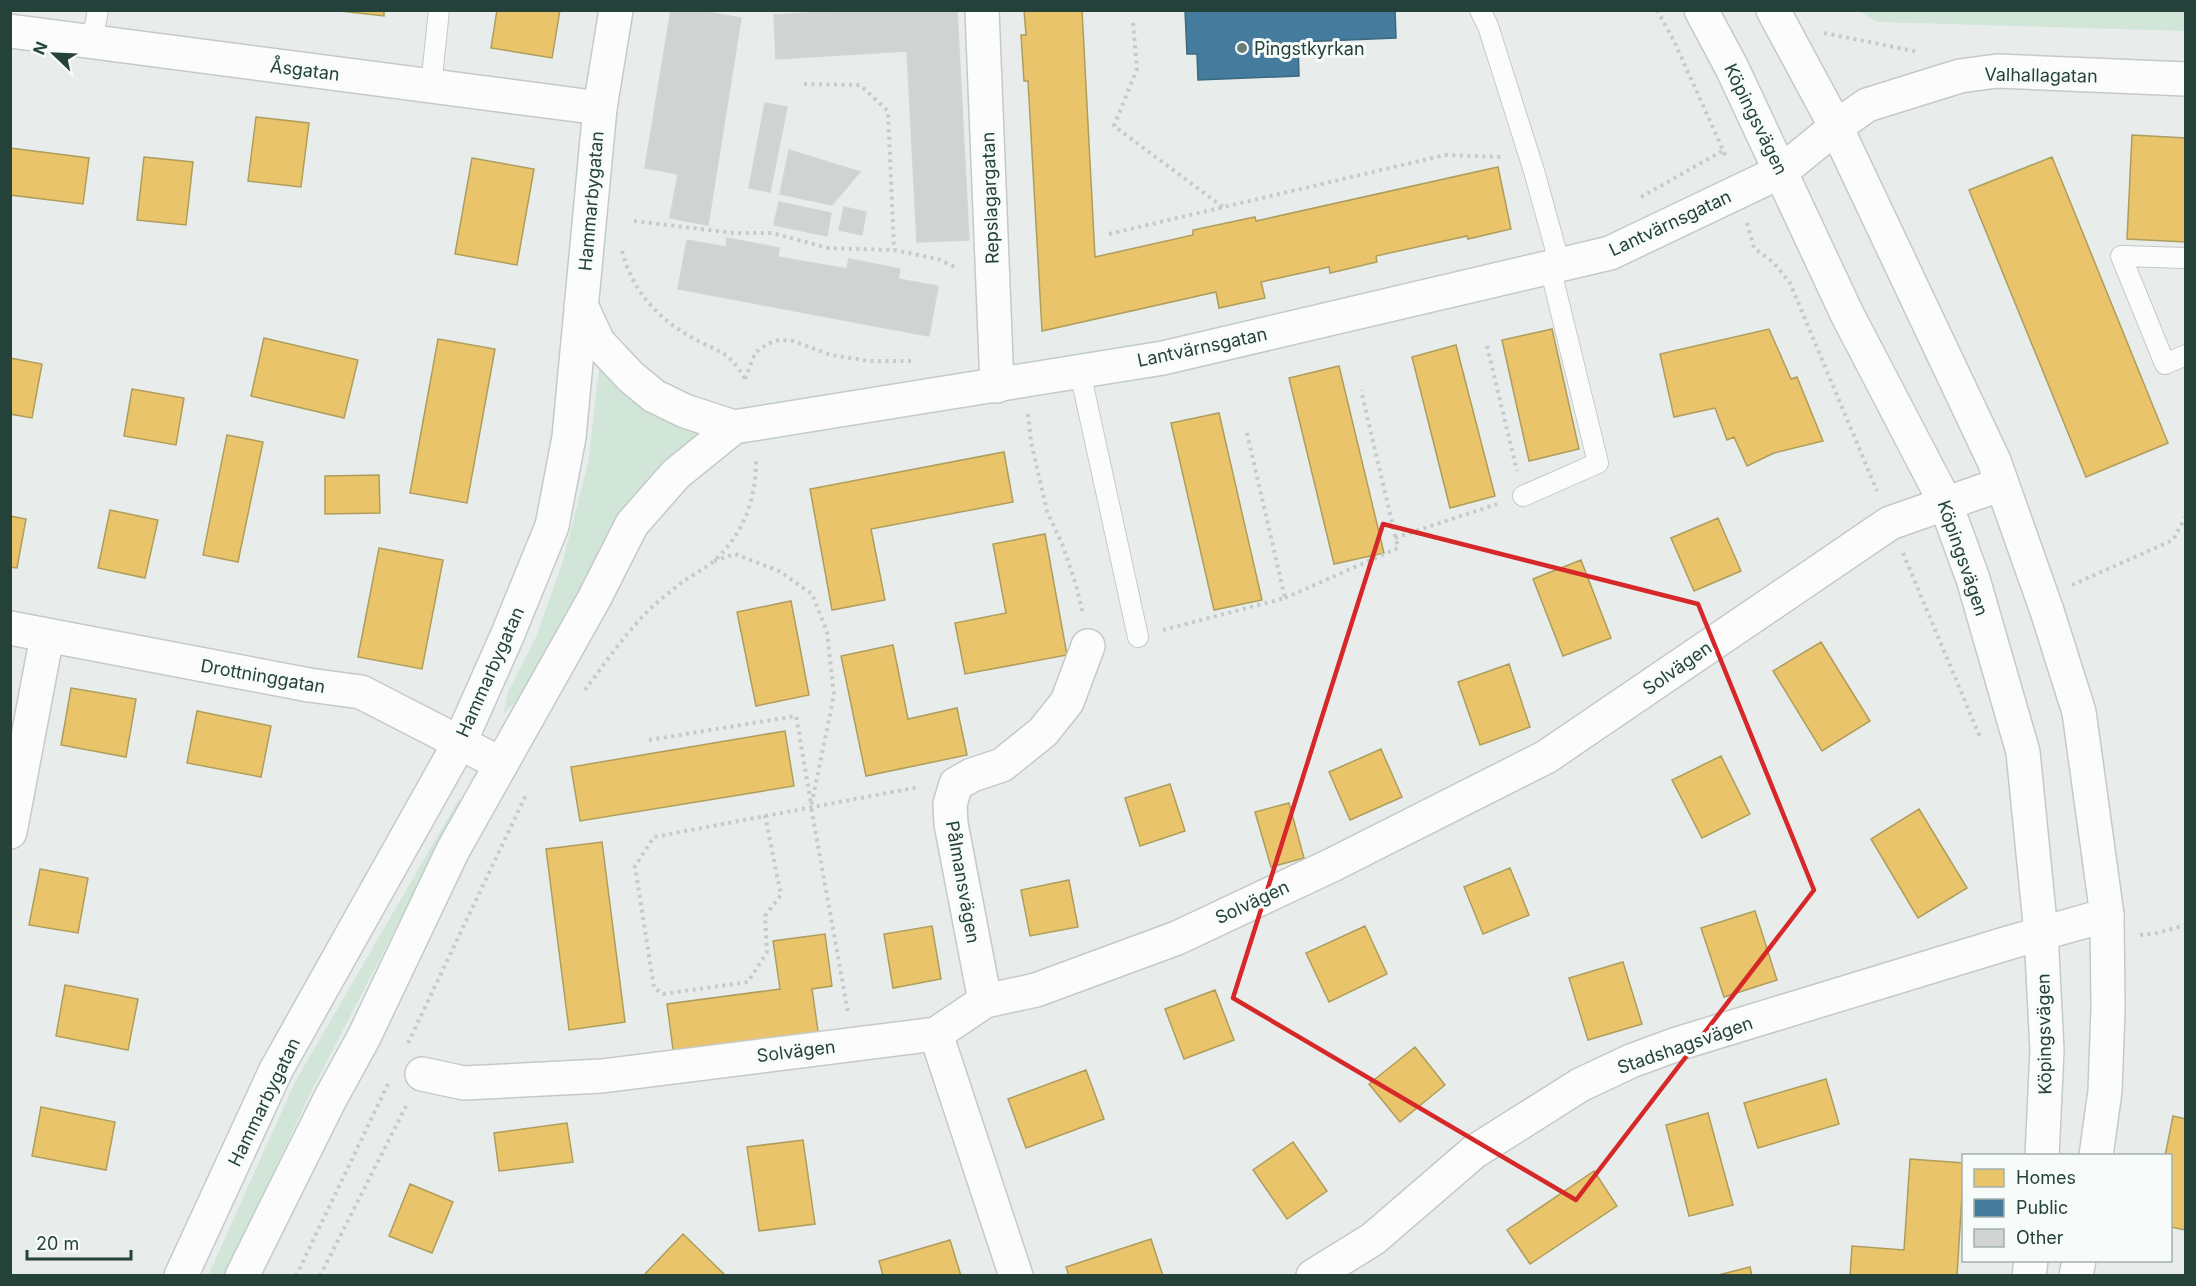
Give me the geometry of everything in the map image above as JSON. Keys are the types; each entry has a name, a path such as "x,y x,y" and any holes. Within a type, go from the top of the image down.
{"main road":[{"name":"Hammarbygatan","path":"181,1275 276,1070 460,742 552,526 569,437 600,108 616,10"},
{"name":"Repslagargatan","path":"982,10 997,386"},
{"name":"Köpingsvägen","path":"1701,10 1782,171 1847,314 1945,502 1973,579 2023,752 2041,933 2047,1050 2042,1154"},
{"path":"1773,10 1836,127 1994,461 2047,611 2079,712 2107,915 2108,1009 2105,1091 2096,1154"},
{"name":"Åsgatan","path":"10,31 95,26 431,86 600,108"},
{"name":"Valhallagatan","path":"1836,127 1866,105 1960,76 1997,71 2186,78"},
{"name":"Lantvärnsgatan","path":"581,305 598,342 631,377 654,396 685,411 734,427 1163,358 1610,253 1782,171 1836,127"},
{"path":"242,1275 330,1099 364,1037 453,850 594,599 633,524 676,474 734,427"},
{"name":"Solvägen","path":"406,1066 464,1083 602,1076 936,1034 985,1001 1036,990 1177,938 1332,865 1546,757 1890,523 2002,484"},
{"name":"Drottninggatan","path":"10,628 309,685 361,692 501,764"},
{"path":"10,832 47,636"},
{"path":"956,784 972,774 1002,765 1043,732 1067,702 1088,646"},
{"name":"Pålmansvägen","path":"956,784 950,804 951,824 985,1001"},
{"name":"Stadshagsvägen","path":"1313,1275 1373,1239 1474,1152 1580,1085 1631,1061 1677,1044 2107,915"},
{"path":"936,1034 1016,1275"}],"lane":[{"path":"431,86 438,10"},
{"path":"1480,10 1488,26 1530,159 1598,463 1523,496"},
{"path":"2186,258 2121,256 2165,364 2186,355"},
{"path":"1080,372 1138,637"}],"path":[{"path":"1657,10 1674,41 1724,150"},
{"path":"1133,23 1137,69 1114,126 1223,207"},
{"path":"1822,33 1915,50 1960,76"},
{"path":"804,84 860,85 888,111 894,250"},
{"path":"1109,234 1445,155 1530,159"},
{"path":"634,221 734,233 772,233 828,248 894,250 938,259 966,273"},
{"path":"620,242 628,272 636,289 649,304 679,330 726,354 737,365 745,379 755,353 779,340 793,341 831,355 870,361 917,361"},
{"path":"1754,248 1774,263 1790,283 1982,741"},
{"path":"1395,538 1523,496 1487,346"},
{"path":"1138,637 1284,598 1398,549 1361,390"},
{"path":"1027,410 1031,442 1047,511 1063,546 1076,585 1088,646"},
{"path":"1246,429 1284,598"},
{"path":"582,693 651,609 679,584 714,561 729,545 742,526 751,505 756,483 756,461"},
{"path":"2063,589 2173,540 2186,516"},
{"path":"714,561 735,554 779,571 812,594 816,604 827,632 834,695 811,807"},
{"path":"649,740 796,716 854,1044"},
{"path":"765,815 781,895 765,916 767,952 748,982 663,994 654,988 635,866 654,837 765,815 915,788 956,784"},
{"path":"320,1275 406,1066 531,786"},
{"path":"2157,933 2186,925"},
{"path":"296,1275 406,1066"}],"highlighted area":[{"path":"1383,524 1698,604 1814,890 1576,1200 1233,998"}],"green space":[{"path":"1859,11 2185,11 2185,31 1877,22"},
{"path":"599,369 649,412 706,438 676,455 642,486 611,526 531,685 503,715 508,692 536,637 562,564 588,463"},
{"path":"459,799 461,802 310,1094 226,1275 208,1276 295,1082"}],"building: Homes":[{"path":"331,10 384,10 384,16"},
{"path":"497,10 560,10 552,58 491,48"},
{"path":"1024,10 1082,10 1095,257 1193,235 1193,230 1255,217 1256,221 1498,167 1511,229 1376,256 1377,262 1330,273 1329,267 1261,282 1265,298 1219,308 1216,292 1042,331 1028,81 1024,81 1021,35 1026,35"},
{"path":"256,117 309,123 301,187 248,181"},
{"path":"2132,135 2186,138 2186,242 2127,239"},
{"path":"10,148 89,158 83,204 10,195"},
{"path":"144,157 193,162 186,225 137,220"},
{"path":"2052,157 2168,443 2086,477 1969,190"},
{"path":"472,158 534,169 517,265 455,254"},
{"path":"1552,329 1579,449 1529,461 1502,340"},
{"path":"1769,329 1791,379 1797,377 1823,441 1774,453 1747,466 1734,437 1727,440 1715,408 1674,417 1660,354"},
{"path":"264,338 358,360 344,418 251,396"},
{"path":"438,339 495,349 467,503 410,493"},
{"path":"1456,345 1495,496 1450,508 1412,357"},
{"path":"10,358 42,364 32,418 10,414"},
{"path":"1339,366 1384,553 1334,564 1289,378"},
{"path":"132,389 184,398 176,445 124,436"},
{"path":"1219,413 1262,600 1214,610 1171,423"},
{"path":"227,435 263,442 238,562 203,555"},
{"path":"1004,452 1013,502 871,529 885,600 832,610 810,489"},
{"path":"379,475 380,513 325,514 325,476"},
{"path":"110,510 158,520 145,578 98,568"},
{"path":"10,516 26,519 17,568 10,567"},
{"path":"1718,518 1741,571 1694,591 1671,538"},
{"path":"1045,534 1067,655 965,674 955,623 1006,613 993,544"},
{"path":"379,548 443,560 422,669 358,657"},
{"path":"1581,560 1611,638 1563,656 1533,579"},
{"path":"791,601 809,695 756,706 737,612"},
{"path":"1821,642 1870,721 1822,751 1773,671"},
{"path":"893,645 908,719 957,708 967,755 866,776 841,656"},
{"path":"1509,664 1530,727 1480,745 1458,682"},
{"path":"71,688 136,699 126,757 61,745"},
{"path":"197,711 271,726 261,777 187,763"},
{"path":"785,731 794,786 580,821 571,767"},
{"path":"1381,749 1402,797 1350,820 1329,772"},
{"path":"1721,756 1750,814 1702,838 1672,780"},
{"path":"1170,784 1185,831 1140,846 1125,798"},
{"path":"1289,803 1304,858 1271,867 1255,812"},
{"path":"1919,809 1967,888 1918,918 1871,839"},
{"path":"602,842 625,1022 569,1030 546,849"},
{"path":"1510,868 1529,915 1483,934 1464,887"},
{"path":"40,869 88,878 78,933 29,925"},
{"path":"1069,880 1078,927 1030,936 1021,890"},
{"path":"1755,911 1777,980 1724,997 1701,928"},
{"path":"932,926 941,979 893,988 884,934"},
{"path":"1365,926 1387,974 1329,1002 1306,953"},
{"path":"825,934 832,986 812,989 819,1038 674,1057 667,1004 780,989 773,941"},
{"path":"1623,962 1642,1024 1588,1040 1569,978"},
{"path":"65,985 138,999 128,1050 56,1036"},
{"path":"1215,990 1234,1040 1184,1059 1165,1009"},
{"path":"1415,1047 1445,1085 1400,1122 1369,1084"},
{"path":"1086,1070 1104,1119 1026,1148 1008,1099"},
{"path":"1826,1079 1839,1124 1758,1148 1744,1103"},
{"path":"41,1107 115,1122 106,1170 32,1156"},
{"path":"1708,1113 1733,1205 1689,1216 1666,1125"},
{"path":"2173,1116 2186,1119 2186,1230 2172,1227 2172,1154 2165,1154"},
{"path":"567,1123 573,1162 499,1171 494,1133"},
{"path":"803,1140 815,1224 759,1231 747,1147"},
{"path":"1293,1142 1327,1191 1287,1219 1253,1170"},
{"path":"1910,1159 1962,1163 1957,1276 1850,1276 1852,1246 1904,1250"},
{"path":"1594,1171 1617,1206 1530,1264 1507,1230"},
{"path":"410,1184 453,1202 432,1253 389,1236"},
{"path":"683,1234 726,1276 643,1276"},
{"path":"1151,1239 1163,1276 1069,1276 1066,1267"},
{"path":"950,1240 961,1276 883,1276 879,1261"},
{"path":"1750,1267 1752,1276 1714,1276"}],"building: Public":[{"name":"Pingstkyrkan","path":"1185,10 1395,10 1396,38 1298,42 1299,76 1198,80 1197,54 1187,54"}],"building: Other":[{"path":"671,10 696,10 741,18 708,225 670,218 678,174 645,168"},
{"path":"860,10 957,10 969,240 917,242 907,51 776,59 774,15"},
{"path":"765,103 787,107 770,192 749,188"},
{"path":"789,150 860,172 832,205 780,194"},
{"path":"779,202 831,213 827,236 774,225"},
{"path":"844,207 866,212 862,235 839,230"},
{"path":"727,238 779,248 778,257 847,269 849,259 900,269 898,279 938,286 929,336 678,289 687,240 726,247"}],"place":[{"name":"Pingstkyrkan","path":"1242,48"}]}
